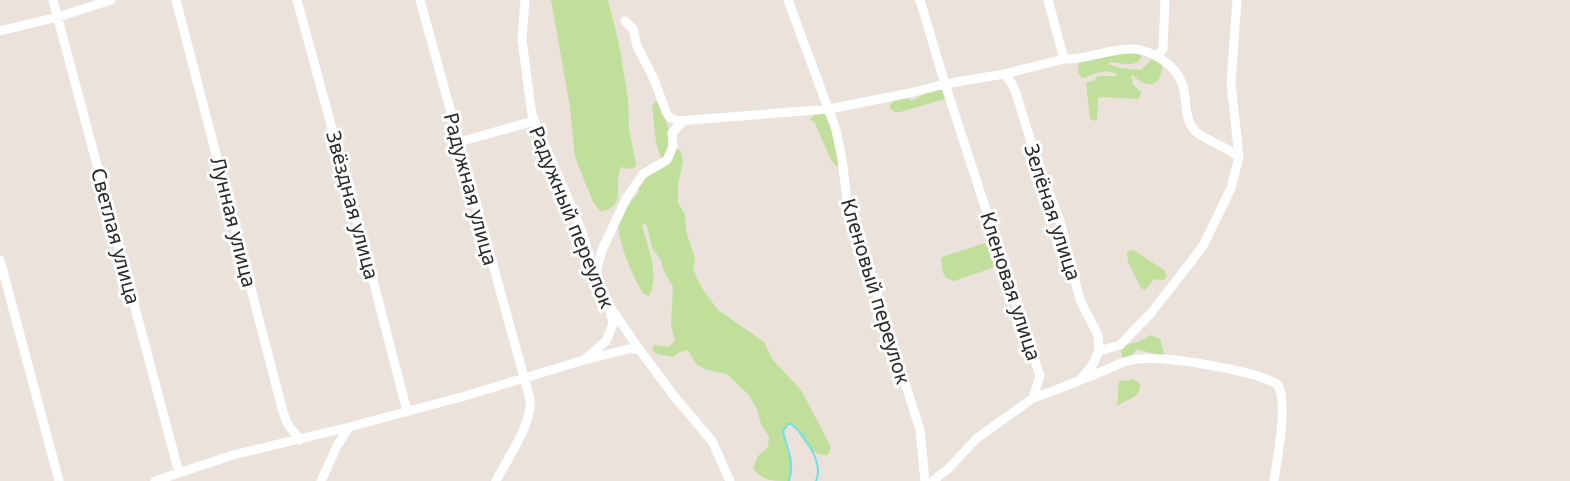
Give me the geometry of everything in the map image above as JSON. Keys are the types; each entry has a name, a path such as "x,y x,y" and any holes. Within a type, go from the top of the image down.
{"street":[{"name":"Светлая улица","path":"53,0 179,473"},
{"path":"0,32 111,0"},
{"name":"Лунная улица","path":"176,0 283,412 287,423 300,440"},
{"name":"Звёздная улица","path":"297,0 407,411"},
{"name":"Радужная улица","path":"420,0 530,399 531,410 496,481"},
{"name":"Радужный переулок","path":"155,481 167,479 233,455 320,435 584,360 600,348 609,336 613,324 609,306 581,229 534,121 528,94 522,40 525,0"},
{"name":"Кленовый переулок","path":"788,0 818,86 829,109 842,159 847,200 920,430 924,481"},
{"name":"Кленовая улица","path":"920,0 945,84 1039,370 1040,381 1033,398"},
{"path":"1048,0 1064,59"},
{"path":"1157,56 1163,50 1165,0"},
{"path":"1079,381 1093,364 1099,351 1118,346 1151,314 1207,238 1231,188 1239,157 1231,83 1238,0"},
{"path":"625,21 633,29 637,46 654,79 666,112 669,117 682,122 829,109 1004,74 1064,59 1073,60 1131,49 1157,56 1168,64 1181,79 1189,119 1194,130 1239,157"},
{"name":"Зелёная улица","path":"1004,74 1015,90 1035,155 1060,221 1080,300 1098,335 1099,351"},
{"path":"459,142 534,121"},
{"path":"596,274 602,250 627,197 643,174 667,160 674,146 672,133 682,122"},
{"path":"0,260 59,481"},
{"path":"609,306 624,323 639,349 674,396 712,441 730,481"},
{"path":"584,360 628,349 639,349"},
{"path":"933,481 982,434 1033,398 1131,360 1152,358 1222,367 1276,383 1281,389 1282,417 1274,480"},
{"path":"321,481 337,446 349,427"},
{"path":"320,435 337,446"}],"green space":[{"path":"551,0 608,0 619,44 628,98 629,129 636,164 634,168 629,169 621,167 617,200 609,209 600,211 593,202 575,157 570,107"},
{"path":"1129,52 1142,54 1141,59 1134,63 1110,62 1108,64 1141,70 1152,59 1162,64 1160,77 1153,84 1149,84 1131,76 1133,85 1141,92 1139,99 1100,97 1097,119 1095,121 1090,119 1086,83 1095,80 1097,76 1116,76 1116,74 1103,71 1082,78 1078,73 1079,62"},
{"path":"937,90 943,90 945,99 900,112 894,112 890,108 895,99 907,98 913,101"},
{"path":"655,102 661,104 669,131 668,154 661,159 656,143 652,106"},
{"path":"825,112 829,117 841,164 838,167 831,160 814,121 809,120 816,113"},
{"path":"676,149 680,150 683,161 678,185 678,202 685,215 686,231 695,258 693,270 702,288 718,310 764,342 772,359 801,390 831,448 828,455 817,453 808,446 794,425 788,424 783,431 791,461 789,481 768,479 760,476 753,468 758,456 768,447 769,437 749,395 727,374 707,370 696,364 688,350 679,352 673,357 657,354 652,350 654,345 669,347 675,340 671,326 673,287 663,269 661,260 652,248 647,225 643,224 653,270 649,296 644,294 627,260 620,238 619,224 625,210 639,192 638,185"},
{"path":"985,243 988,245 995,267 954,281 946,278 943,273 942,257"},
{"path":"1130,250 1164,270 1167,277 1163,280 1154,279 1145,290 1141,288 1128,262 1127,252"},
{"path":"1151,335 1160,339 1164,353 1162,356 1137,349 1130,357 1125,359 1122,357 1121,350 1125,346"},
{"path":"1133,379 1140,384 1138,393 1133,398 1117,405 1119,382"}],"waterway":[{"path":"789,481 791,461 783,431 788,424 796,429 812,450 817,466 816,481"}]}
